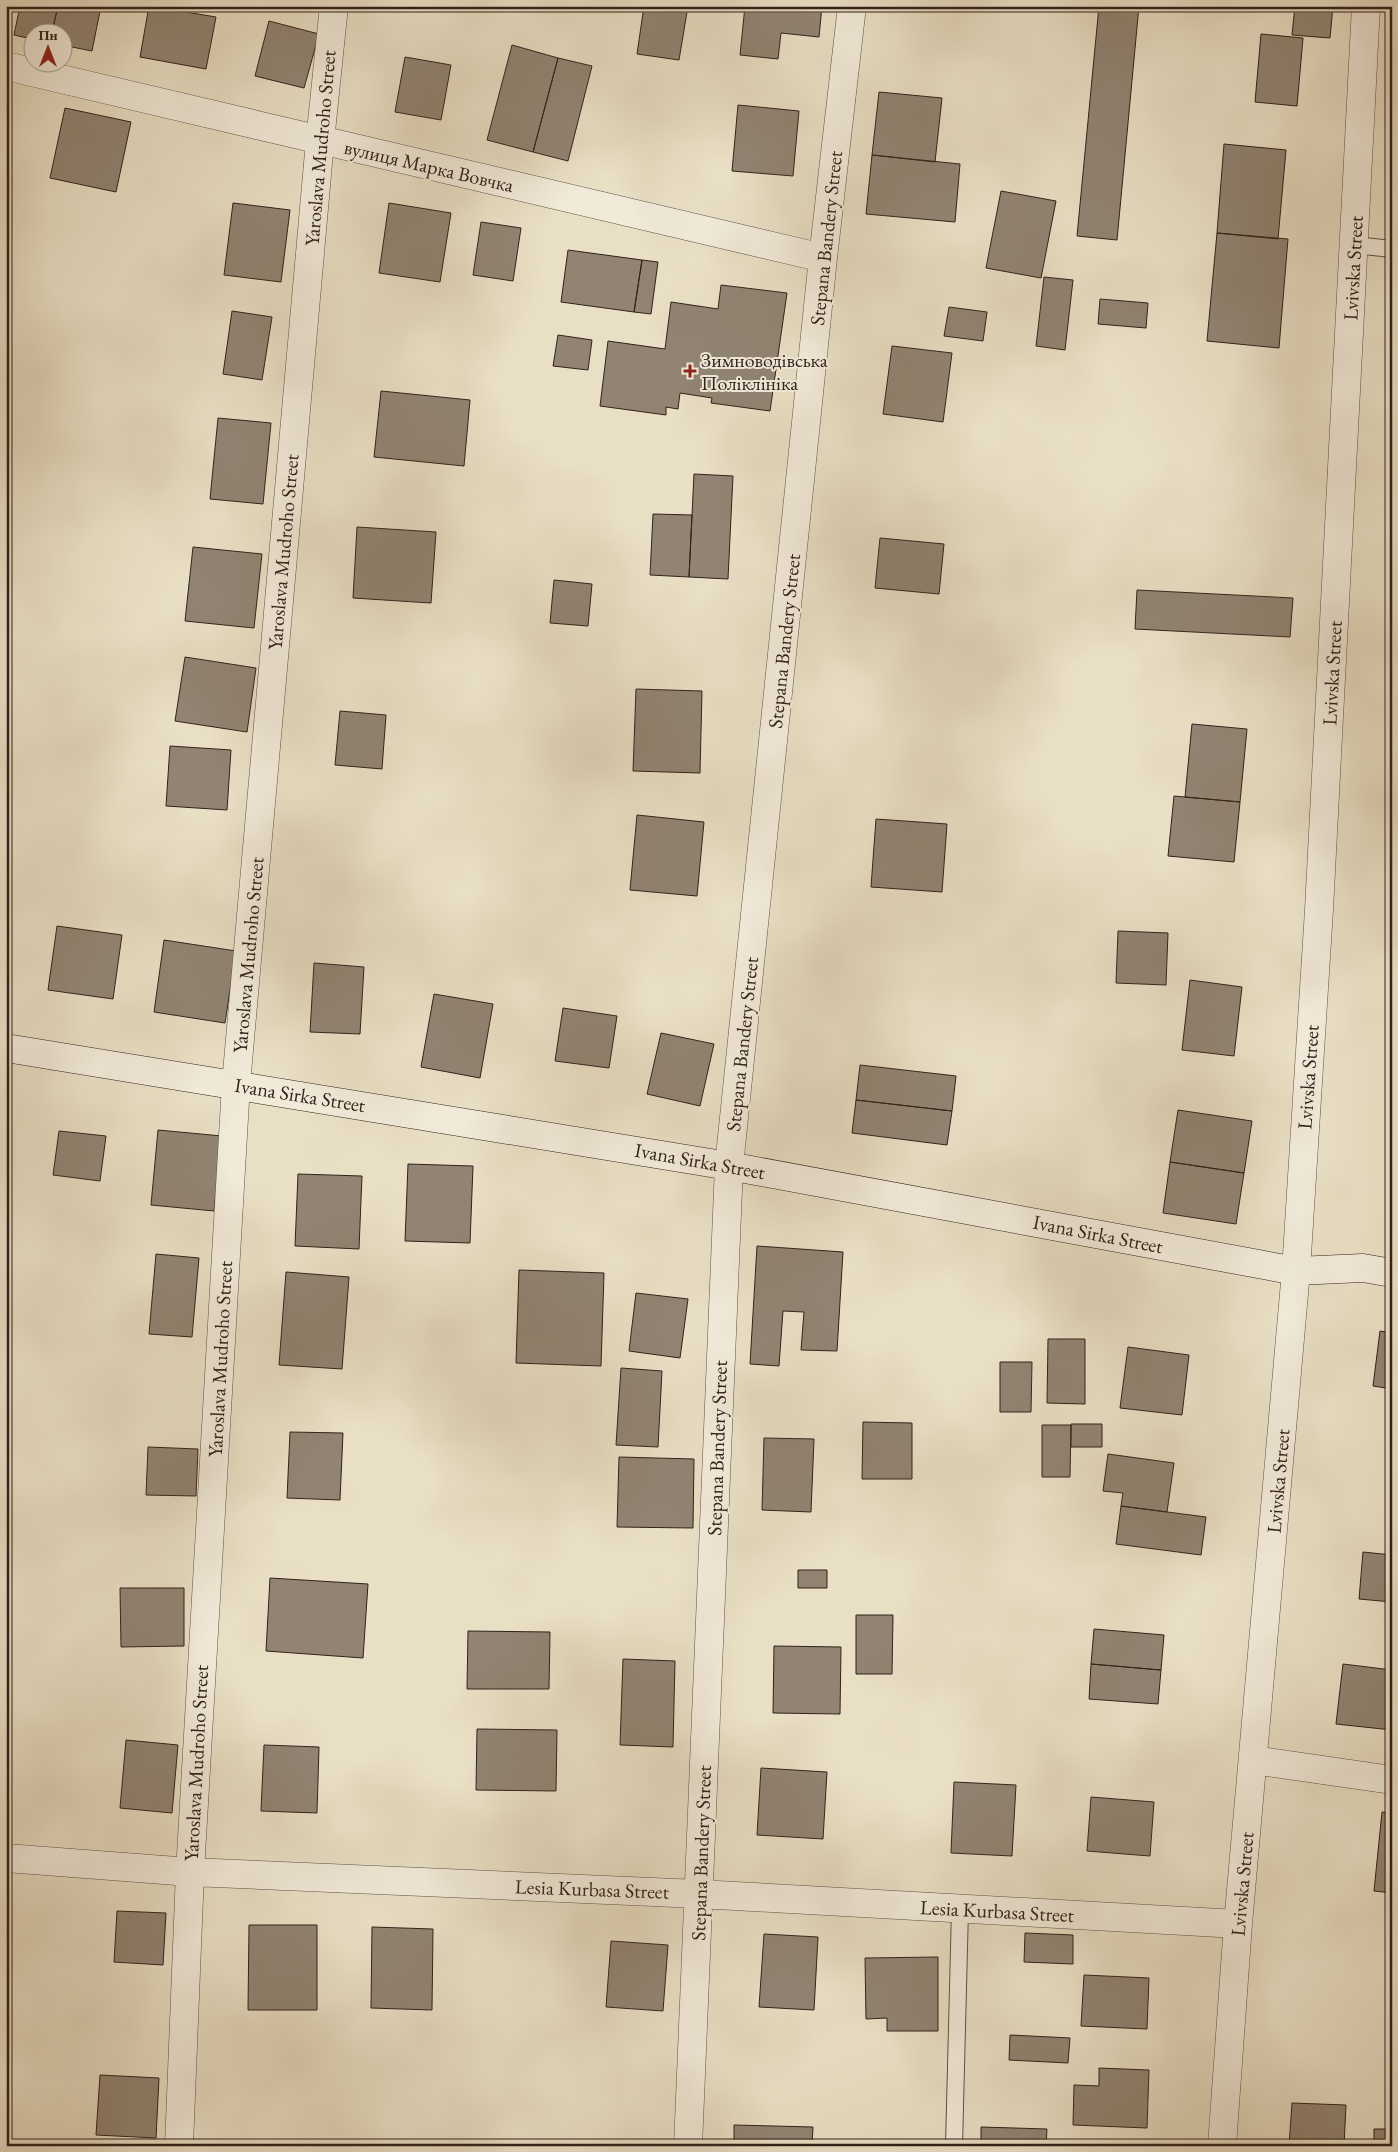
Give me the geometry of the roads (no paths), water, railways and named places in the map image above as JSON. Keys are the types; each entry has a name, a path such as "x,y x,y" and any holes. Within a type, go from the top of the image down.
{"street":[{"name":"Yaroslava Mudroho Street","path":"178,2146 190,1872 236,1084 320,141 334,6"},
{"name":"Stepana Bandery Street","path":"688,2146 729,1166 823,258 852,6"},
{"name":"Lvivska Street","path":"1222,2146 1238,1924 1296,1271 1320,890 1366,6"},
{"name":"вулиця Марка Вовчка","path":"6,66 823,258"},
{"name":"Ivana Sirka Street","path":"6,1048 236,1084 729,1166 1296,1271 1363,1268 1392,1273"},
{"path":"1253,1760 1392,1780"},
{"name":"Lesia Kurbasa Street","path":"6,1858 190,1872 699,1894 1238,1924"}],"lane":[{"path":"1354,245 1392,249"},
{"path":"954,2146 960,1909"}],"place":[{"name":"Зимноводівська Поліклініка","path":"690,371"}]}
